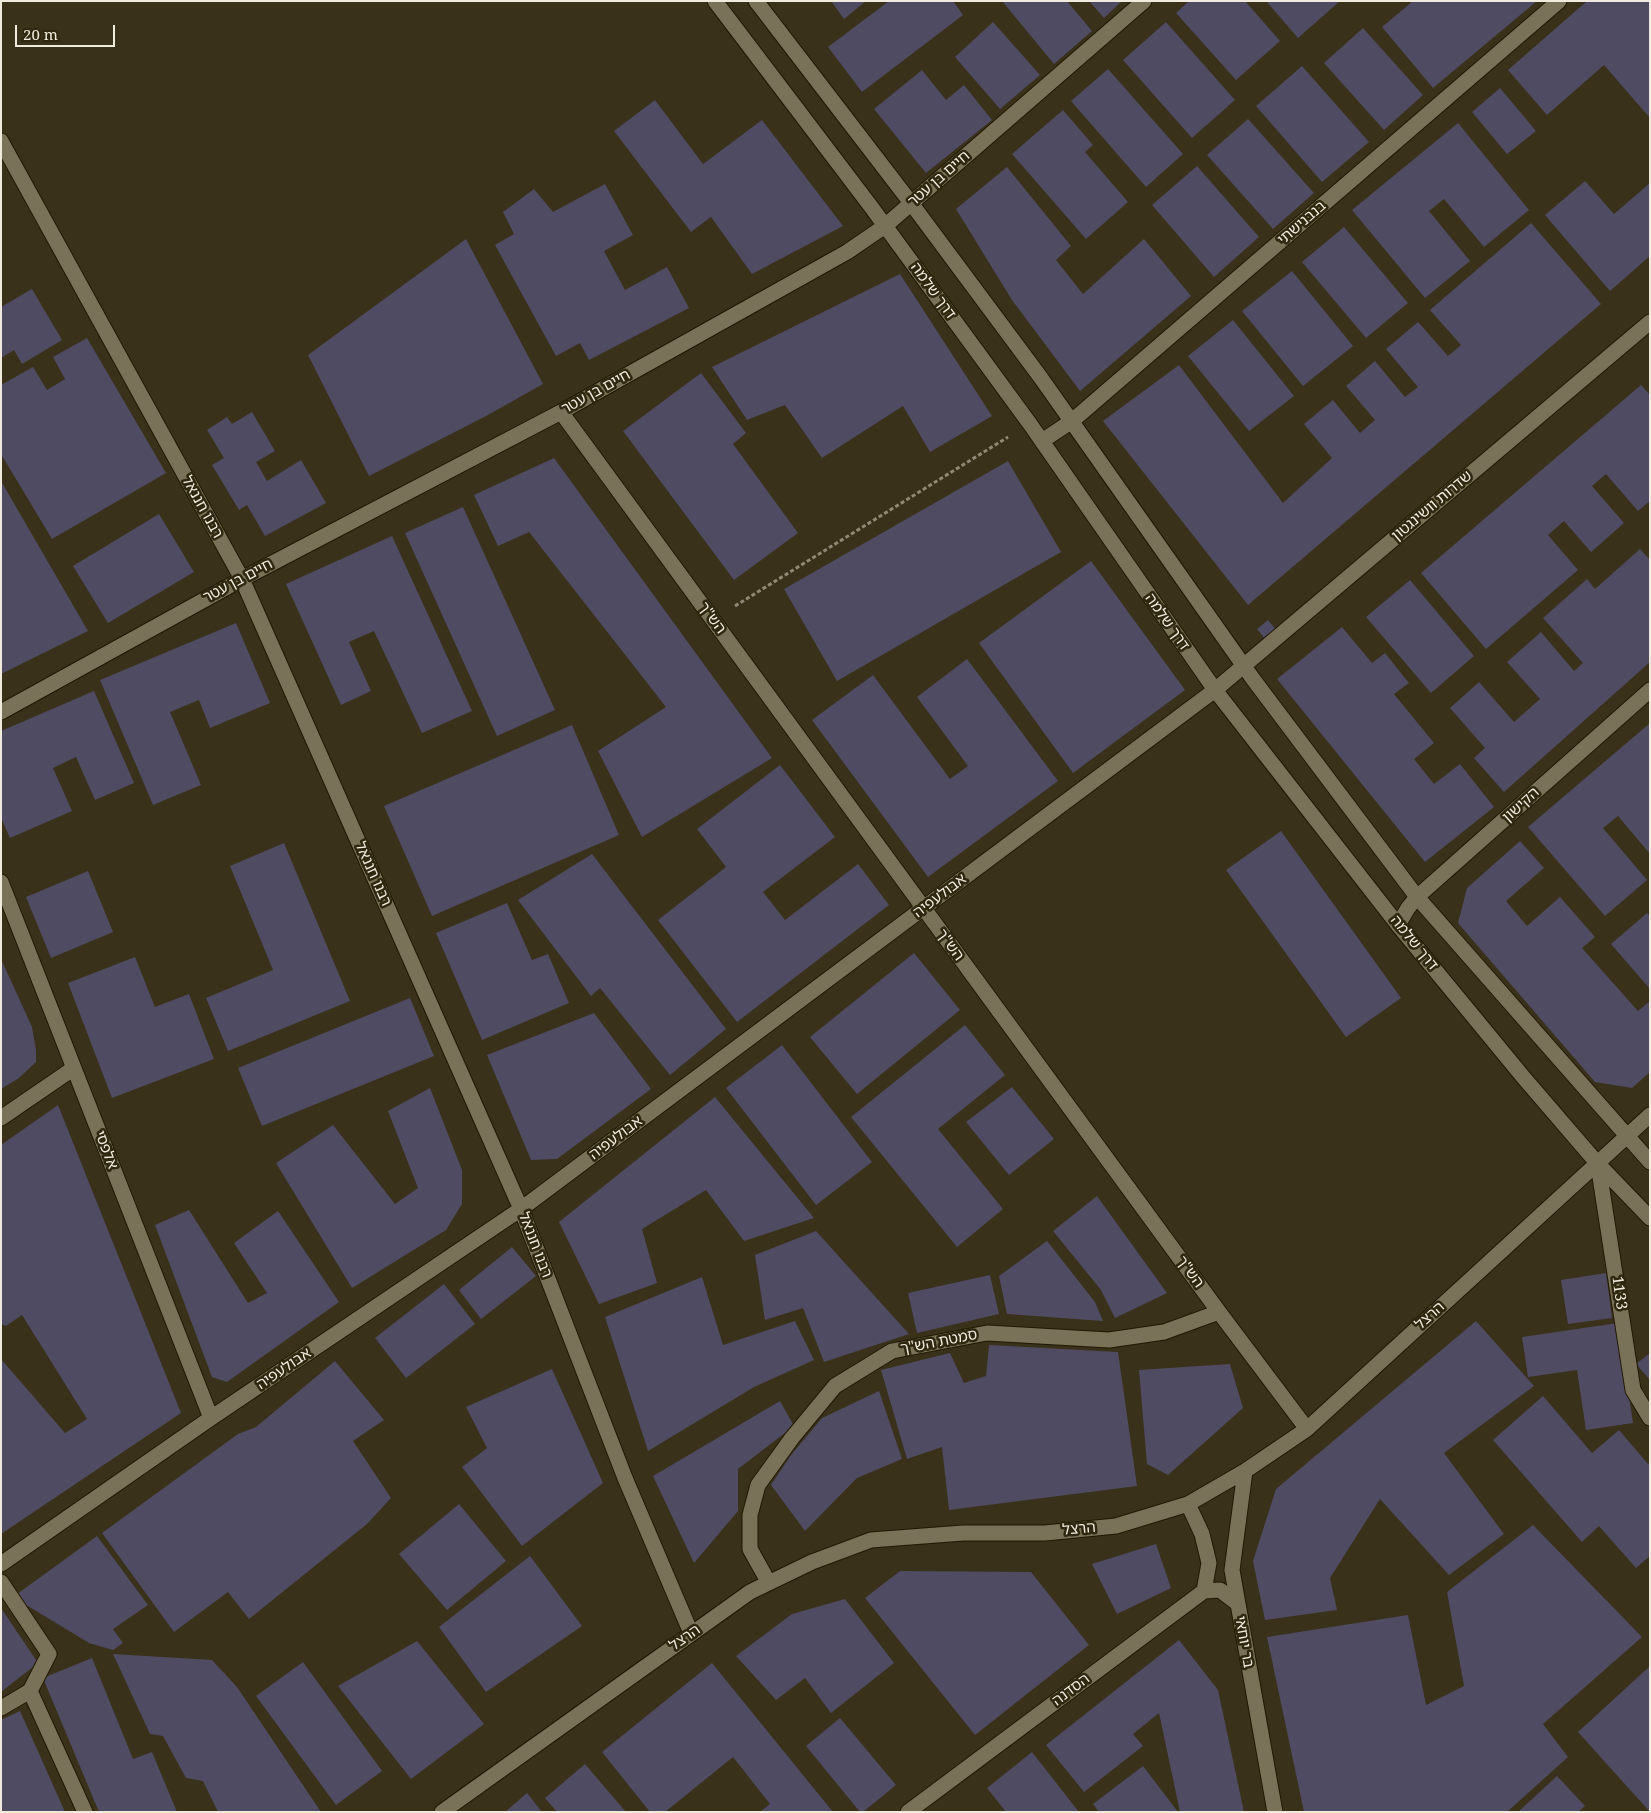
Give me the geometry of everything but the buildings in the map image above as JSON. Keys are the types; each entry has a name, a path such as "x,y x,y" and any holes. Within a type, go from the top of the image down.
{"street":[{"name":"דרך שלמה","path":"715,1 885,226 1030,424 1215,690 1398,925 1524,1078 1598,1164 1650,1218"},
{"name":"דרך שלמה","path":"756,1 911,204 1072,421 1244,666 1417,897 1650,1162"},
{"name":"חיים בן עטר","path":"1,712 242,579 561,412 847,252 885,226 1144,1"},
{"name":"בנבנישתי","path":"1042,441 1072,421 1559,1"},
{"name":"רבנו חננאל","path":"1,141 242,579 521,1209 625,1478 691,1633"},
{"name":"שדרות וושינגטון","path":"1215,690 1650,322"},
{"name":"הש\"ך","path":"561,412 923,909 1307,1429"},
{"name":"אבולעפיה","path":"1,1564 211,1418 521,1209 1215,690"},
{"name":"הקישון","path":"1398,925 1417,897 1650,690"},
{"name":"אלפסי","path":"1,882 211,1418"},
{"path":"1,1118 74,1068"},
{"name":"הרצל","path":"442,1812 750,1592 812,1562 871,1540 963,1533 1044,1533 1116,1526 1188,1504 1245,1471 1307,1429 1650,1115"},
{"name":"1133","path":"1598,1164 1633,1390 1650,1418"},
{"name":"סמטת הש\"ך","path":"769,1583 750,1549 750,1515 758,1485 792,1438 835,1386 892,1351 987,1332 1109,1340 1164,1332 1219,1312"},
{"name":"בר יוחאי","path":"1245,1471 1232,1570 1275,1812"},
{"path":"1188,1504 1202,1534 1209,1563 1204,1591 1220,1590 1237,1603"},
{"path":"1,1582 49,1654 30,1690 1,1708"},
{"name":"הסדנה","path":"908,1812 1204,1591"},
{"path":"30,1690 85,1812"}],"path":[{"path":"713,620 1030,424"}]}
